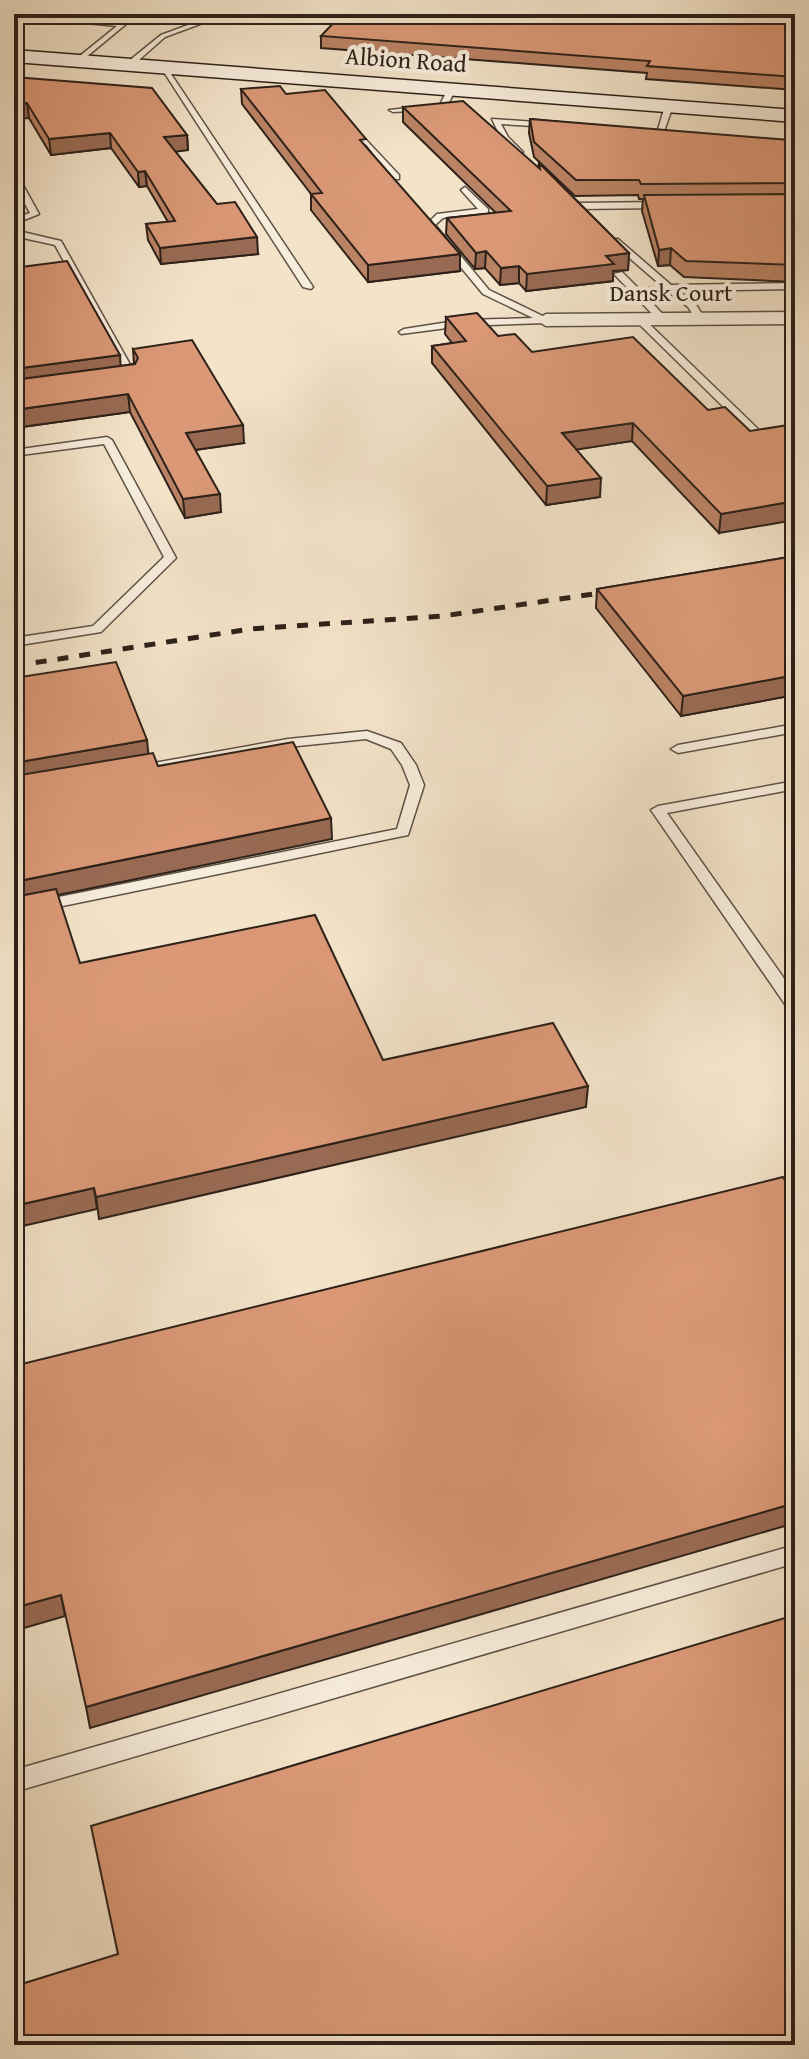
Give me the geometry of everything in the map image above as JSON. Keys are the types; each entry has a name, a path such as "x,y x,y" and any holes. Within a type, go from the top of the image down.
{"main road":[{"name":"Albion Road","path":"14,56 163,68 318,86 451,90 795,116"}],"street":[{"name":"Dansk Court","path":"546,320 795,318"}],"lane":[{"path":"76,14 68,20 123,24 79,61"},
{"path":"128,65 163,36 224,14"},
{"path":"163,68 308,287"},
{"path":"393,110 443,107 451,90"},
{"path":"659,134 669,106"},
{"path":"525,158 505,138 495,121 555,126"},
{"path":"345,123 396,177"},
{"path":"644,133 675,135"},
{"path":"14,176 35,214 14,221"},
{"path":"556,187 588,216"},
{"path":"465,190 485,211 440,216 430,225 486,292 546,320"},
{"path":"576,206 670,205"},
{"path":"14,233 58,243 132,377 117,379"},
{"path":"610,237 692,305 700,319"},
{"path":"619,274 662,319"},
{"path":"638,293 669,288 795,286"},
{"path":"639,319 754,431"},
{"path":"404,332 462,323 546,320"},
{"path":"14,453 107,440 170,558 97,629 14,642"},
{"path":"678,749 795,728"},
{"path":"14,911 403,832 417,785 409,765 396,746 367,735 288,743 126,771"},
{"path":"795,785 658,810 795,1006"},
{"path":"14,1781 795,1554"}],"building":[{"path":"342,14 751,14 749,20 795,16 795,77 647,66 650,61 321,36"},
{"path":"14,77 152,88 187,135 164,137 217,204 235,202 257,237 160,248 146,224 175,221 145,171 138,172 110,133 49,139 27,103 14,104"},
{"path":"280,86 286,94 325,90 366,139 360,140 460,254 368,265 311,194 322,193 241,89"},
{"path":"463,101 540,169 539,163 629,253 606,256 614,264 527,274 519,266 501,268 486,251 476,253 447,218 511,211 403,107"},
{"path":"530,119 790,140 795,144 795,183 641,184 639,180 576,180 534,142"},
{"path":"795,194 795,265 686,261 671,248 659,250 644,195"},
{"path":"67,261 120,355 14,369 14,268"},
{"path":"477,313 498,336 515,334 532,352 633,337 708,410 725,407 750,431 795,424 795,501 721,514 633,423 562,433 601,478 547,486 432,346 466,341 446,317"},
{"path":"192,340 243,425 186,433 220,494 183,499 128,394 14,410 14,380 135,364 138,358 133,349"},
{"path":"795,556 795,675 683,696 597,589"},
{"path":"116,662 147,740 14,763 14,678"},
{"path":"293,742 331,818 14,882 14,776 153,753 158,766"},
{"path":"56,889 80,963 315,915 383,1060 553,1023 588,1086 96,1197 94,1188 14,1206 14,897"},
{"path":"783,1177 795,1196 795,1503 86,1707 61,1595 14,1608 14,1366"},
{"path":"795,1615 795,2045 26,2045 15,1986 118,1954 91,1826"}],"railway":[{"path":"14,666 250,629 443,616 621,590"}]}
